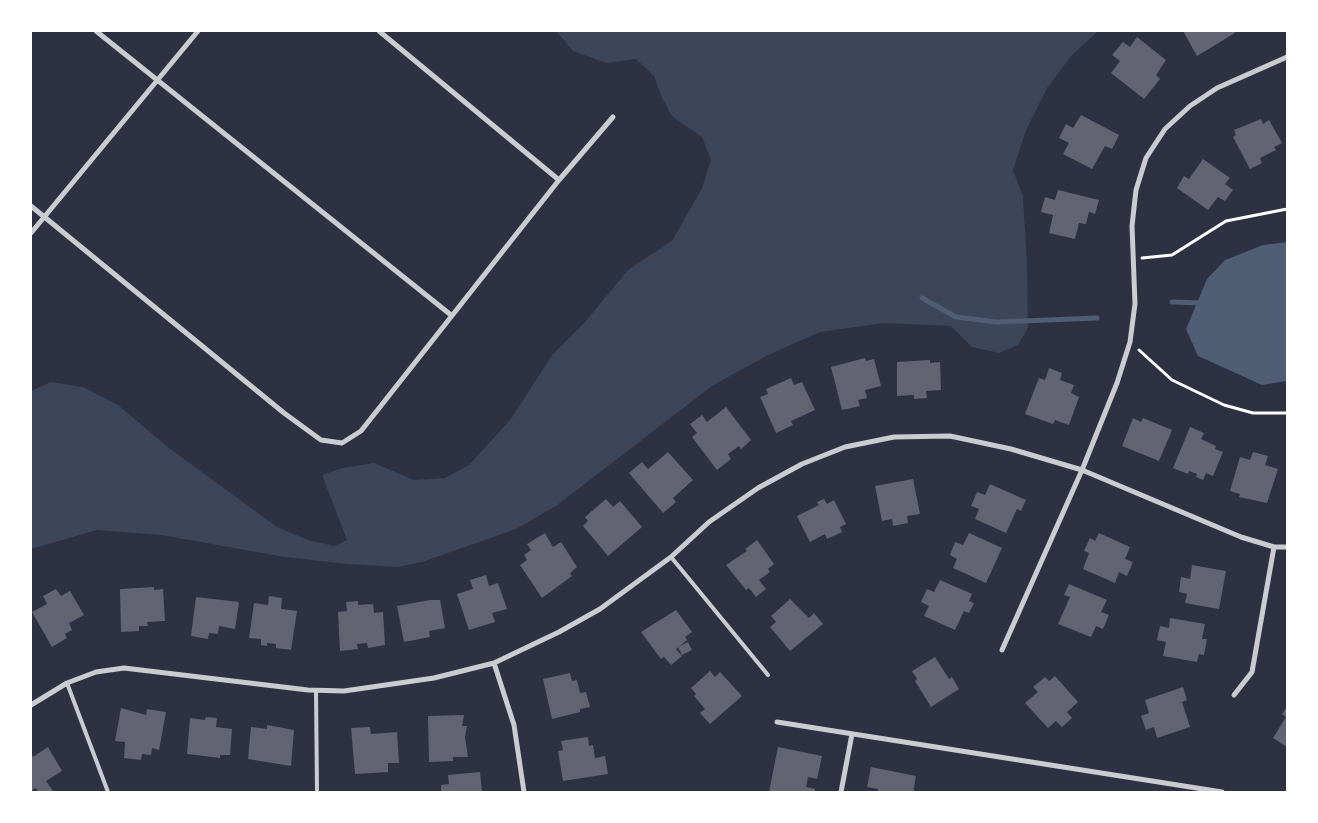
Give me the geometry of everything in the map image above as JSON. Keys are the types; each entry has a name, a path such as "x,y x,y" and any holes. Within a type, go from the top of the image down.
{"street":[{"path":"96,31 451,315"},
{"path":"31,233 198,31"},
{"path":"379,31 559,180"},
{"path":"1002,650 1082,470 1117,383 1130,342 1135,304 1132,226 1136,190 1146,158 1165,129 1190,106 1217,88 1287,57"},
{"path":"31,206 320,440 342,443 361,431 559,180 613,117"},
{"path":"31,705 67,683 96,672 124,668 316,691 344,691 434,678 494,663 559,632 600,609 671,557 709,522 758,488 802,464 845,447 894,438 950,436 1011,449 1082,470 1241,537 1274,546 1287,547"},
{"path":"1234,695 1252,672 1274,546"},
{"path":"494,663 514,725 524,792"},
{"path":"777,722 1188,789 1222,792"},
{"path":"841,792 852,734"}],"lane":[{"path":"671,557 768,675"},
{"path":"67,683 108,792"},
{"path":"316,691 317,792"}],"path":[{"path":"1134,258 1163,258 1172,255 1226,221 1287,209"},
{"path":"1130,342 1172,380 1224,405 1253,413 1287,413"}],"shaded area":[{"path":"556,31 1098,31 1072,55 1047,88 1026,130 1013,170 1023,196 1027,264 1028,328 1018,345 999,353 972,347 951,326 884,323 820,332 766,356 712,386 556,506 516,529 422,562 398,567 347,564 285,557 161,535 97,530 31,549 31,391 51,382 83,387 118,405 169,448 277,527 308,540 334,546 347,540 322,475 342,468 374,463 414,480 445,478 469,465 511,419 552,355 585,322 628,270 672,241 702,188 711,160 702,137 672,116 662,98 654,76 636,59 606,63 573,51"},
{"path":"1287,242 1287,381 1262,385 1198,356 1186,329 1207,279 1225,260 1263,245"}],"building":[{"path":"1183,31 1234,31 1235,33 1197,56"},
{"path":"1137,37 1166,60 1156,75 1160,79 1144,99 1111,73 1120,61 1112,55 1123,42 1130,47"},
{"path":"1081,115 1119,135 1112,149 1105,146 1092,169 1063,154 1069,143 1059,138 1066,124 1073,128"},
{"path":"1261,119 1263,124 1269,120 1282,143 1274,147 1276,150 1260,158 1262,163 1250,169 1233,137 1236,135 1234,130"},
{"path":"1203,159 1230,178 1225,184 1233,190 1225,201 1218,197 1208,210 1177,188 1184,176 1189,179"},
{"path":"1058,190 1099,200 1095,214 1089,212 1086,224 1079,223 1075,239 1049,233 1053,215 1041,212 1045,197 1055,200"},
{"path":"865,358 866,361 874,359 881,386 865,390 867,398 858,400 860,406 842,410 831,367"},
{"path":"930,360 930,363 940,362 941,390 926,391 927,398 914,399 914,395 897,396 897,362"},
{"path":"1049,368 1062,373 1060,380 1074,385 1071,393 1079,397 1069,425 1055,420 1053,424 1025,414 1039,378 1045,380"},
{"path":"791,378 794,385 802,382 815,410 791,421 793,425 776,433 760,397 768,394 766,389"},
{"path":"726,407 751,440 741,449 739,446 728,454 731,459 717,470 692,437 697,433 690,424 702,415 707,422"},
{"path":"1133,418 1141,422 1143,418 1172,430 1159,461 1122,446"},
{"path":"1190,427 1204,433 1201,439 1216,446 1215,449 1223,452 1213,476 1206,473 1203,480 1196,477 1197,474 1189,471 1188,474 1173,468"},
{"path":"668,452 693,480 673,498 676,502 663,513 629,473 642,462 648,469"},
{"path":"1253,452 1268,456 1265,465 1278,469 1267,503 1239,497 1240,494 1230,491 1240,457 1250,460"},
{"path":"913,479 920,514 907,516 908,523 893,526 892,519 882,521 875,486"},
{"path":"990,484 1026,500 1021,511 1017,509 1006,533 975,519 979,509 971,506 977,492 985,495"},
{"path":"606,499 613,507 620,501 642,527 608,556 583,526 588,521 585,517"},
{"path":"824,499 827,504 834,500 846,524 840,527 842,532 827,539 825,534 810,542 797,516 819,505 817,502"},
{"path":"545,533 553,547 561,542 577,567 570,573 572,576 542,598 520,565 527,560 524,555 531,550 527,544"},
{"path":"969,533 1002,548 986,583 953,568 957,559 950,555 955,542 963,545"},
{"path":"1099,533 1130,547 1125,559 1133,562 1127,576 1119,572 1115,583 1083,569 1089,553 1084,551 1090,538 1095,541"},
{"path":"757,540 774,564 768,569 770,572 759,580 766,589 756,597 749,588 746,590 726,565 747,551 745,549"},
{"path":"1192,565 1226,571 1219,609 1185,603 1187,594 1179,592 1181,577 1190,579"},
{"path":"486,575 489,586 498,583 507,609 492,613 495,622 469,630 457,594 473,589 470,580"},
{"path":"940,580 972,594 969,601 974,603 969,613 964,611 955,630 924,616 929,606 921,602 927,589 934,592"},
{"path":"1069,584 1107,600 1101,612 1109,615 1103,629 1096,626 1091,637 1058,624 1070,597 1064,595"},
{"path":"154,587 154,590 163,589 165,621 147,622 148,626 139,626 139,631 121,632 120,589"},
{"path":"56,589 61,596 70,591 84,615 69,623 72,630 65,634 67,638 52,647 32,612 47,604 43,596"},
{"path":"269,596 282,598 281,609 297,611 291,650 276,648 276,644 267,643 267,646 261,645 261,639 249,638 254,603 268,605"},
{"path":"196,597 239,602 235,629 219,626 218,634 209,633 208,639 191,636"},
{"path":"790,599 809,618 814,613 823,624 790,651 770,627 776,622 771,616"},
{"path":"440,600 445,628 429,631 430,637 404,642 397,606"},
{"path":"358,601 358,605 373,604 374,613 383,612 385,645 368,648 367,643 357,644 358,649 340,651 338,612 347,611 346,602"},
{"path":"676,610 692,632 685,637 687,640 676,649 682,656 671,665 664,657 661,659 641,632"},
{"path":"1170,618 1205,624 1202,639 1207,639 1204,655 1199,654 1197,662 1163,656 1166,642 1157,640 1160,626 1169,628"},
{"path":"688,642 692,650 682,655 678,647"},
{"path":"935,657 949,679 952,677 959,689 931,707 915,681 917,679 912,671"},
{"path":"710,671 715,677 720,672 742,696 710,724 700,713 705,709 694,696 696,694 691,688"},
{"path":"570,673 572,681 577,680 580,693 586,692 590,707 580,709 580,712 552,719 543,679"},
{"path":"1055,676 1078,702 1067,712 1072,718 1062,727 1056,721 1048,728 1025,703 1038,692 1033,687 1045,677 1049,681"},
{"path":"1183,687 1187,700 1182,702 1190,727 1157,738 1154,727 1146,730 1141,716 1149,713 1145,700"},
{"path":"1287,707 1287,747 1273,738 1286,717 1282,714"},
{"path":"121,708 146,715 147,709 166,712 159,750 152,748 151,755 142,754 141,760 124,758 125,742 115,741"},
{"path":"464,715 462,726 467,726 465,737 468,757 453,757 453,761 429,762 428,716"},
{"path":"206,717 217,718 216,727 232,729 230,755 220,755 220,758 187,754 190,718 205,720"},
{"path":"267,725 294,730 291,766 248,759 251,727 267,729"},
{"path":"370,727 371,734 397,732 399,763 388,763 388,772 355,774 351,728"},
{"path":"588,737 589,746 593,745 595,758 605,756 608,774 563,781 558,751 563,750 561,741"},
{"path":"48,747 62,771 46,781 53,791 38,792 36,788 31,791 31,753 33,757"},
{"path":"778,747 822,756 817,779 808,777 806,787 815,789 815,792 769,792"},
{"path":"871,767 916,776 913,792 878,792 878,789 867,787"},
{"path":"480,772 482,792 441,792 441,785 449,784 448,775"}],"waterway":[{"path":"922,298 956,317 997,322 1097,318"},
{"path":"1172,302 1202,303"}]}
